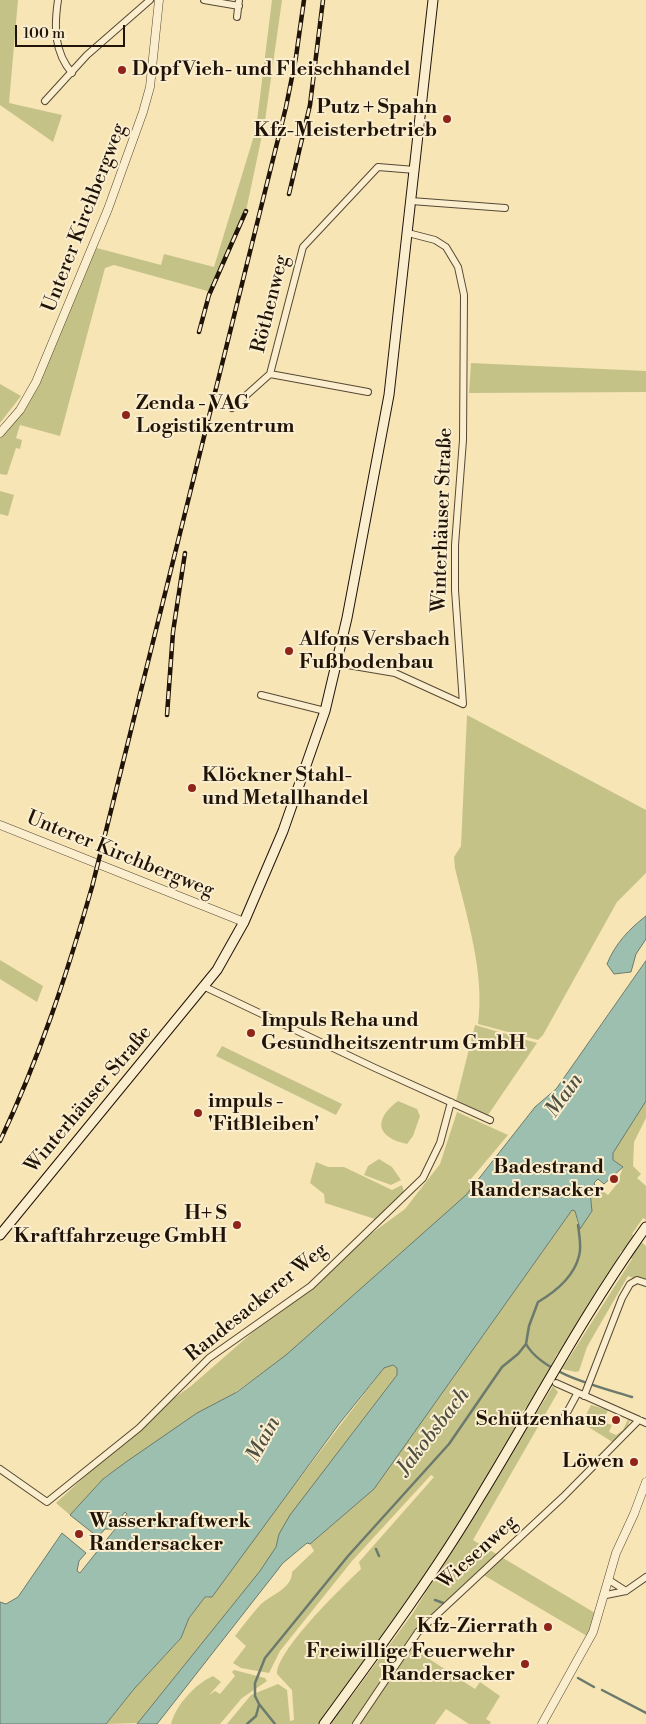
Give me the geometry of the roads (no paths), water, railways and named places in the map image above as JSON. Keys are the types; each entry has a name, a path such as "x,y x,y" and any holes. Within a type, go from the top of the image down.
{"main road":[{"name":"Winterhäuser Straße","path":"0,1235 98,1113 205,987 244,922 283,831 325,711 389,395 433,0"},
{"path":"324,1724 423,1588 552,1383 558,1365 626,1255 646,1227"}],"street":[{"path":"58,0 56,39 62,62 72,74"},
{"path":"45,101 105,38 150,0"},
{"name":"Unterer Kirchbergweg","path":"0,433 20,410 36,382 123,172 150,87 159,0"},
{"path":"204,0 239,3 237,17"},
{"name":"Röthenweg","path":"232,408 270,374 302,248 378,166 415,170"},
{"path":"411,201 505,208"},
{"name":"Winterhäuser Straße","path":"336,663 395,673 463,704 455,590 455,545 463,440 464,295 458,267 446,247 435,240 408,233"},
{"path":"270,374 368,392"},
{"path":"261,696 325,711"},
{"name":"Unterer Kirchbergweg","path":"0,825 244,922"},
{"path":"205,987 490,1120"},
{"name":"Randesackerer Weg","path":"0,1469 47,1502 139,1428 209,1358 312,1286 423,1178 440,1143 451,1102"},
{"path":"563,1420 589,1386 622,1298 630,1284 637,1280 646,1283"},
{"path":"552,1383 646,1423"},
{"name":"Wiesenweg","path":"356,1724 405,1648 446,1604 563,1498 638,1420"},
{"path":"542,1724 587,1645 606,1594 616,1553 646,1482"},
{"path":"606,1594 626,1591 646,1576"},
{"path":"609,1580 626,1591"}],"water":[{"path":"646,916 646,939 636,954 631,972 614,974 607,964 610,957 623,937"},
{"name":"Main","path":"646,961 646,1101 613,1153 613,1160 623,1167 604,1184 598,1179 594,1183 595,1185 590,1192 592,1211 580,1229 575,1211 572,1210 374,1489 310,1544 307,1543 283,1563 157,1724 137,1724 260,1571 276,1547 279,1534 290,1515 397,1375 397,1368 393,1365 384,1368 339,1424 212,1597 205,1597 189,1618 181,1638 134,1689 106,1724 0,1724 0,1602 6,1604 18,1597 62,1533 86,1553 79,1561 77,1571 80,1573 127,1514 125,1512 112,1529 105,1529 98,1537 70,1515 103,1479 197,1413 237,1392 286,1355 466,1195 535,1107 556,1089"}],"waterway":[{"name":"Jakobsbach","path":"275,1724 255,1696 255,1683 265,1658 348,1556 449,1444 502,1367 518,1354 526,1344 529,1326 538,1302 563,1283 573,1270 580,1249 578,1225"},
{"path":"526,1344 545,1364 573,1378 632,1397"},
{"path":"376,1549 379,1556"},
{"path":"435,1600 446,1604"},
{"path":"578,1678 594,1687"},
{"path":"602,1690 646,1713"},
{"path":"247,1724 256,1716 259,1705"}],"railway":[{"path":"0,1141 40,1048 73,952 92,887 286,107 296,57 304,0"},
{"path":"289,194 310,105 323,0"},
{"path":"199,332 209,295 246,211"},
{"path":"167,715 173,632 185,553"}],"place":[{"name":"Dopf Vieh- und Fleischhandel","path":"122,70"},
{"name":"Putz + Spahn Kfz-Meisterbetrieb","path":"447,119"},
{"name":"Zenda - VAG Logistikzentrum","path":"126,415"},
{"name":"Alfons Versbach Fußbodenbau","path":"289,651"},
{"name":"Klöckner Stahl- und Metallhandel","path":"192,788"},
{"name":"Impuls Reha und Gesundheitszentrum GmbH","path":"251,1033"},
{"name":"impuls - 'FitBleiben'","path":"198,1113"},
{"name":"Badestrand Randersacker","path":"614,1179"},
{"name":"H+ S Kraftfahrzeuge GmbH","path":"237,1225"},
{"name":"Schützenhaus","path":"616,1420"},
{"name":"Löwen","path":"634,1462"},
{"name":"Wasserkraftwerk Randersacker","path":"79,1534"},
{"name":"Kfz-Zierrath","path":"548,1627"},
{"name":"Freiwillige Feuerwehr Randersacker","path":"525,1664"}]}
